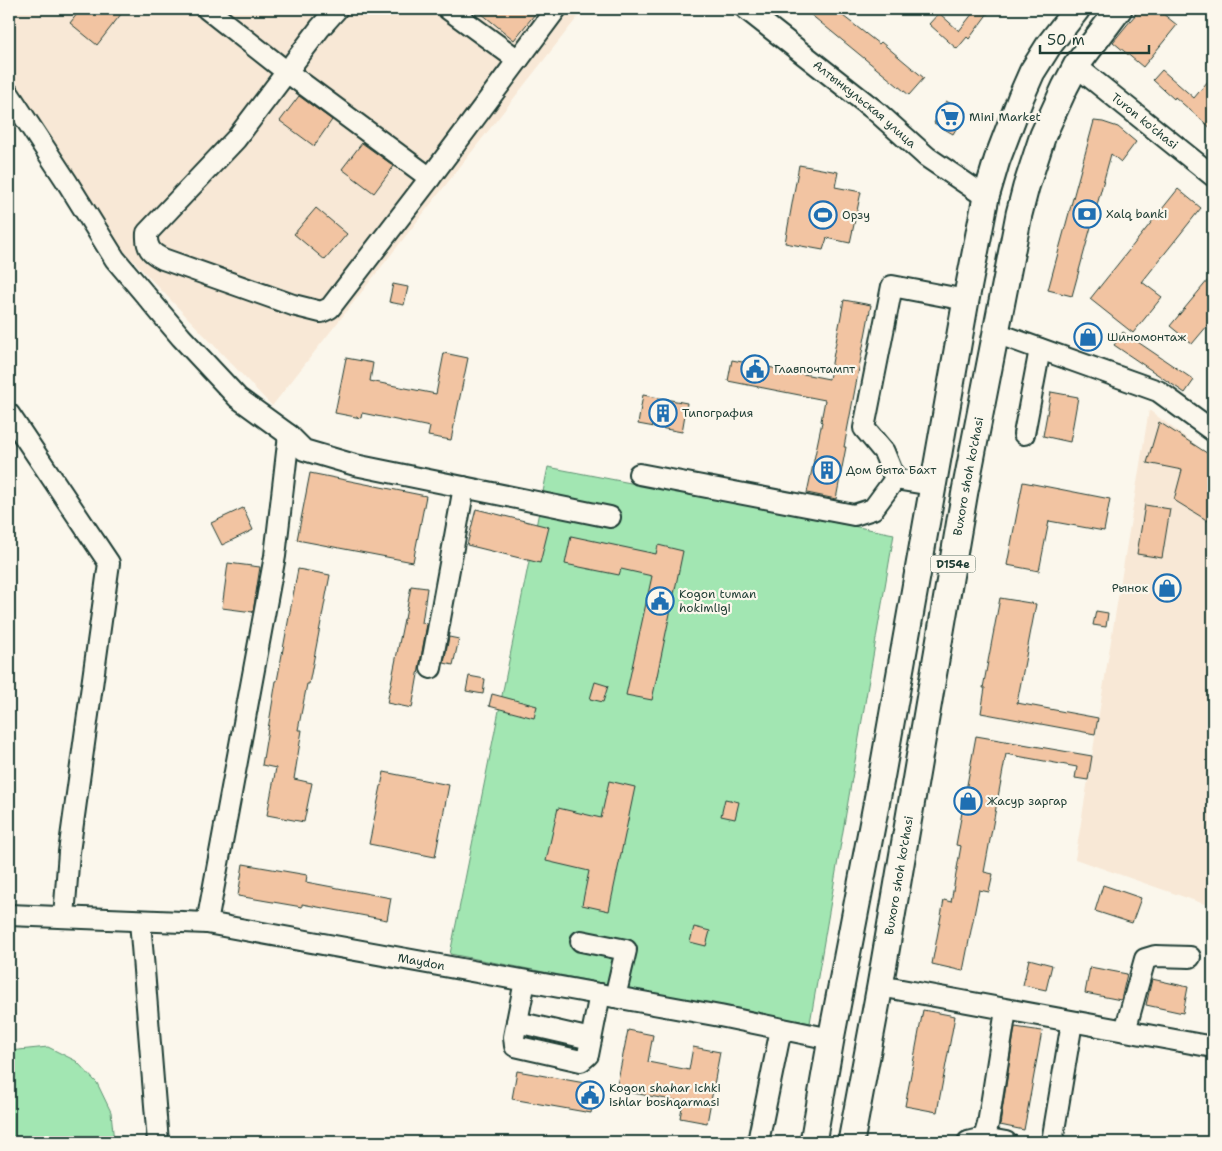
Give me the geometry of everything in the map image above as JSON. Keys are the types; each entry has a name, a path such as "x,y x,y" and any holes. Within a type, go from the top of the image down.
{"main road":[{"name":"D154e","path":"813,1142 882,774 932,485 986,197 1020,97 1032,72 1077,9"},
{"name":"Buxoro shoh ko'chasi","path":"851,1142 880,986 965,491 1019,214 1043,134 1065,87 1076,66 1119,9"},
{"path":"932,485 965,491"},
{"path":"831,1040 868,1046"}],"street":[{"path":"207,9 287,72 430,178"},
{"path":"337,9 320,28 236,138 147,233 146,241 153,254 293,305 321,312 330,308 556,9"},
{"path":"448,9 518,60"},
{"name":"Алтынкульская улица","path":"746,9 877,112 927,156 986,197"},
{"name":"Turon ko'chasi","path":"1076,66 1213,176"},
{"path":"9,94 67,182 114,259 181,337 238,398 289,435 304,450 354,465 610,517"},
{"path":"895,479 884,452 864,428 892,286 966,300"},
{"path":"996,333 1158,391 1213,431"},
{"path":"1024,434 1040,349"},
{"path":"9,414 109,563 69,852 64,917"},
{"path":"208,923 275,556 289,435"},
{"path":"639,474 854,514 874,509 895,479"},
{"path":"895,479 932,485"},
{"path":"431,668 464,487"},
{"name":"Maydon","path":"9,915 208,923 720,1016 831,1040"},
{"path":"140,920 158,1142"},
{"path":"525,981 517,1022 591,1039 626,950 581,941"},
{"path":"1125,1032 1145,959 1156,956 1190,957"},
{"path":"880,986 1213,1047"},
{"path":"976,1140 988,1124 1006,1010"},
{"path":"1052,1142 1072,1022"},
{"path":"758,1142 781,1029"},
{"path":"976,1140 1006,1142"}],"shaded area":[{"path":"9,9 584,9 272,406 121,248 9,73"},
{"name":"Рынок","path":"1149,410 1213,458 1213,907 1075,859"}],"green space":[{"path":"548,467 894,534 810,1023 450,954"},
{"path":"48,1047 76,1061 97,1083 111,1112 114,1142 9,1142 9,1051"}],"building":[{"path":"81,9 125,9 97,45 70,23"},
{"path":"476,9 539,9 514,40"},
{"path":"804,9 834,9 879,44 881,42 924,78 909,95"},
{"path":"976,9 991,9 969,39 967,37 957,49 929,24 939,13 959,31"},
{"path":"1140,9 1157,9 1177,25 1143,67 1113,42"},
{"path":"1162,70 1194,98 1213,75 1213,130 1153,80"},
{"path":"299,96 332,120 314,146 280,121"},
{"name":"Mini Market","path":"946,101 966,112 953,134 934,123"},
{"path":"1094,121 1118,127 1136,142 1121,162 1111,154 1072,296 1048,290"},
{"path":"362,143 394,166 374,193 342,169"},
{"name":"Орзу","path":"799,165 838,172 835,187 861,192 850,243 827,238 823,250 785,243"},
{"path":"1178,189 1201,208 1142,282 1162,297 1133,333 1090,299"},
{"path":"316,208 347,234 325,260 294,234"},
{"path":"1213,274 1213,319 1192,344 1170,326"},
{"path":"393,284 408,287 404,305 389,302"},
{"name":"Главпочтампт","path":"844,300 871,305 836,499 807,493 825,400 728,381 732,360 829,379"},
{"path":"1085,329 1102,339 1096,348 1079,340"},
{"path":"1123,332 1194,380 1185,393 1114,345"},
{"path":"444,353 468,358 451,440 428,436 430,427 362,413 361,418 335,413 346,358 373,363 370,381 436,394"},
{"path":"1051,392 1078,397 1070,442 1043,436"},
{"name":"Типография","path":"643,395 687,403 682,432 638,424"},
{"path":"1159,422 1213,457 1213,524 1174,500 1182,470 1147,463"},
{"path":"310,473 426,496 413,562 297,540"},
{"path":"1023,482 1110,499 1104,531 1049,521 1039,571 1007,565"},
{"path":"1145,505 1170,509 1162,558 1137,554"},
{"path":"243,508 253,530 222,545 211,523"},
{"path":"476,509 549,527 540,563 467,545"},
{"name":"Kogon tuman hokimligi","path":"571,536 656,554 658,545 683,551 652,700 626,695 652,576 621,569 619,575 565,564"},
{"path":"228,563 260,567 253,612 222,608"},
{"path":"298,569 330,575 298,730 302,730 294,779 312,783 304,822 267,815 276,768 262,765"},
{"path":"411,586 427,588 422,623 427,624 412,708 387,703"},
{"path":"1000,598 1036,604 1017,703 1098,718 1095,734 981,713 985,688 983,688"},
{"path":"1096,611 1108,613 1106,627 1093,625"},
{"path":"449,637 459,639 453,665 444,663"},
{"path":"469,676 485,679 483,694 466,691"},
{"path":"595,682 608,686 603,702 590,699"},
{"path":"492,694 537,706 534,718 489,706"},
{"path":"976,736 1092,756 1088,780 1075,778 1077,767 1006,754 984,872 993,874 989,892 979,890 963,971 932,964 944,900 951,902 961,846 956,845"},
{"path":"384,772 449,785 435,857 369,844"},
{"path":"609,781 635,787 609,911 582,905 589,871 546,861 558,808 601,818"},
{"path":"725,799 739,802 735,819 721,816"},
{"path":"243,864 307,875 306,882 391,898 387,920 302,904 302,907 238,896"},
{"path":"1103,885 1141,898 1132,923 1095,911"},
{"path":"694,927 710,931 706,946 690,942"},
{"path":"1029,959 1052,965 1046,990 1023,985"},
{"path":"1090,967 1127,974 1121,1000 1085,993"},
{"path":"1152,979 1188,987 1183,1013 1146,1005"},
{"path":"923,1010 955,1016 937,1112 905,1106"},
{"path":"1015,1027 1042,1031 1024,1130 1000,1125"},
{"path":"628,1030 653,1035 648,1062 689,1070 693,1047 720,1052 707,1123 680,1118 683,1102 616,1090"},
{"path":"517,1071 596,1085 591,1113 512,1099"}],"place":[{"name":"Mini Market","path":"950,117"},
{"name":"Xalq banki","path":"1087,214"},
{"name":"Орзу","path":"823,215"},
{"name":"Шиномонтаж","path":"1088,337"},
{"name":"Главпочтампт","path":"755,369"},
{"name":"Типография","path":"663,413"},
{"name":"Дом быта Бахт","path":"827,470"},
{"name":"Рынок","path":"1167,588"},
{"name":"Kogon tuman hokimligi","path":"660,601"},
{"name":"Жасур заргар","path":"968,801"},
{"name":"Kogon shahar ichki ishlar boshqarmasi","path":"590,1095"}]}
